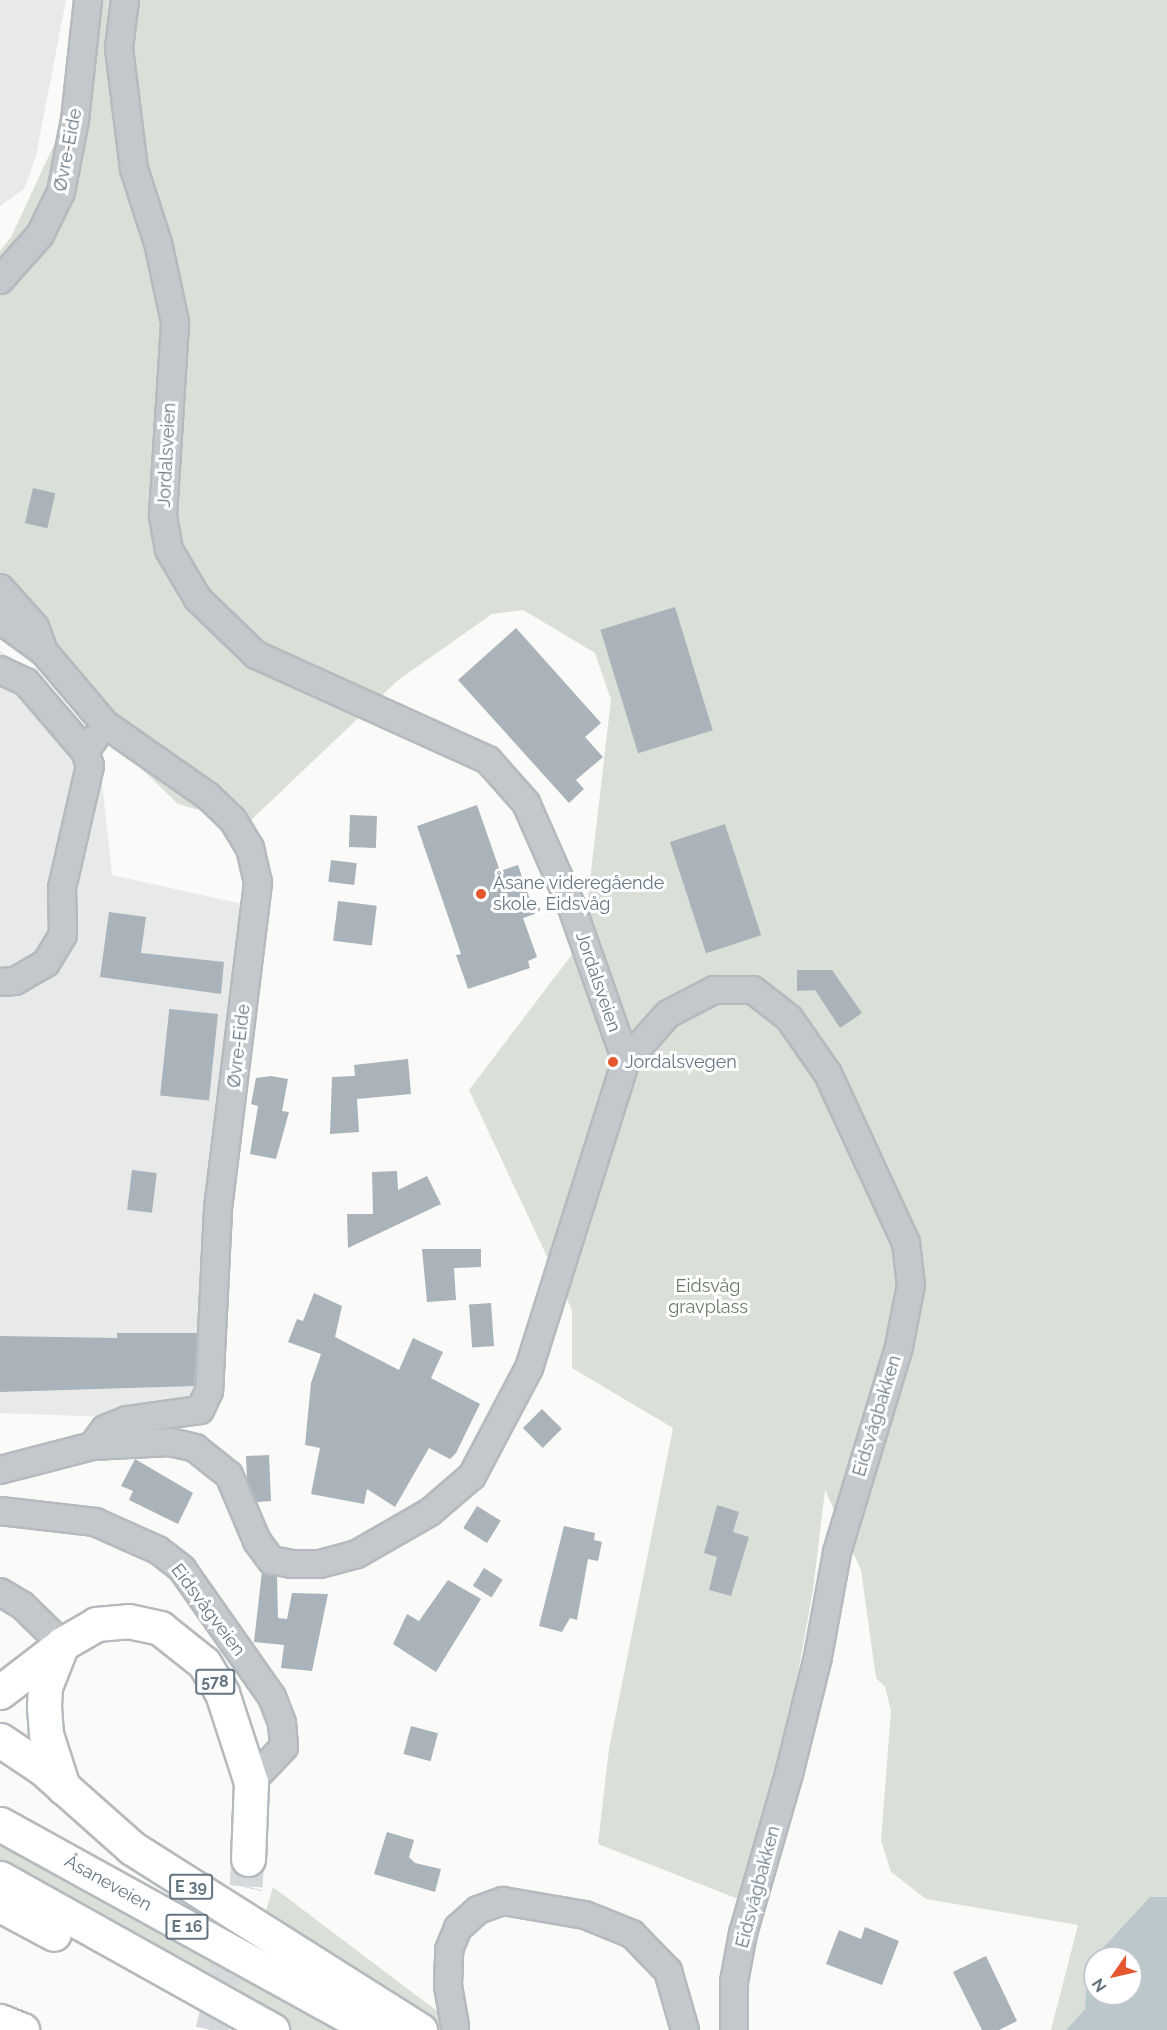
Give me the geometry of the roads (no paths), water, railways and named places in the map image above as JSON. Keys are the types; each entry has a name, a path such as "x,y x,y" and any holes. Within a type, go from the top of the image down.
{"main road":[{"name":"Eidsvågveien","path":"0,1692 62,1644 96,1624 128,1621 160,1628 183,1642 204,1663 222,1693 251,1782 248,1859"},
{"name":"E 39","path":"62,1644 45,1687 44,1706 46,1734 64,1789 110,1832 162,1869 420,2030"},
{"path":"0,1740 64,1789"},
{"name":"Åsaneveien","path":"0,1824 373,2030"},
{"name":"E 16","path":"0,1878 272,2030"},
{"path":"0,1905 229,2030"},
{"path":"0,2020 22,2030"}],"street":[{"name":"Øvre-Eide","path":"0,280 40,235 61,192 75,120 87,0"},
{"name":"Jordalsveien","path":"125,0 119,48 134,169 158,243 175,322 163,515 169,550 198,599 256,655 488,760 526,803 571,905 626,1061"},
{"name":"Øvre-Eide","path":"0,588 35,627 44,652"},
{"name":"Øvre-Eide","path":"0,620 44,652 105,724 188,781 233,820 250,848 258,883 218,1210 209,1391 200,1410 127,1420 105,1429 92,1446"},
{"path":"0,670 26,682 85,751 89,777 62,888 63,935 46,963 15,981 0,981"},
{"path":"85,751 105,724"},
{"name":"Eidsvågbakken","path":"626,1061 668,1014 714,990 753,990 789,1018 828,1074 906,1243 911,1285 898,1347 837,1554 818,1657 789,1774 743,1933 734,1982 734,2030"},
{"path":"0,1470 92,1446 170,1442 208,1455 229,1475 257,1541 271,1560 291,1564 320,1564 357,1554 430,1512 472,1476 530,1368 626,1061"},
{"name":"Eidsvågveien","path":"0,1511 95,1522 158,1550 182,1569 272,1697 282,1723 284,1747 251,1782"},
{"path":"0,1592 22,1605 62,1644"},
{"path":"455,2026 448,1986 449,1950 458,1928 478,1910 503,1901 585,1915 632,1934 668,1971 686,2030"}],"tunnel":[{"path":"212,2030 246,1886 248,1859"}],"place":[{"name":"Åsane videregående skole, Eidsvåg","path":"481,894"},
{"name":"Jordalsvegen","path":"613,1062"}],"park label":[{"name":"Eidsvåg gravplass","path":"708,1297"}]}
